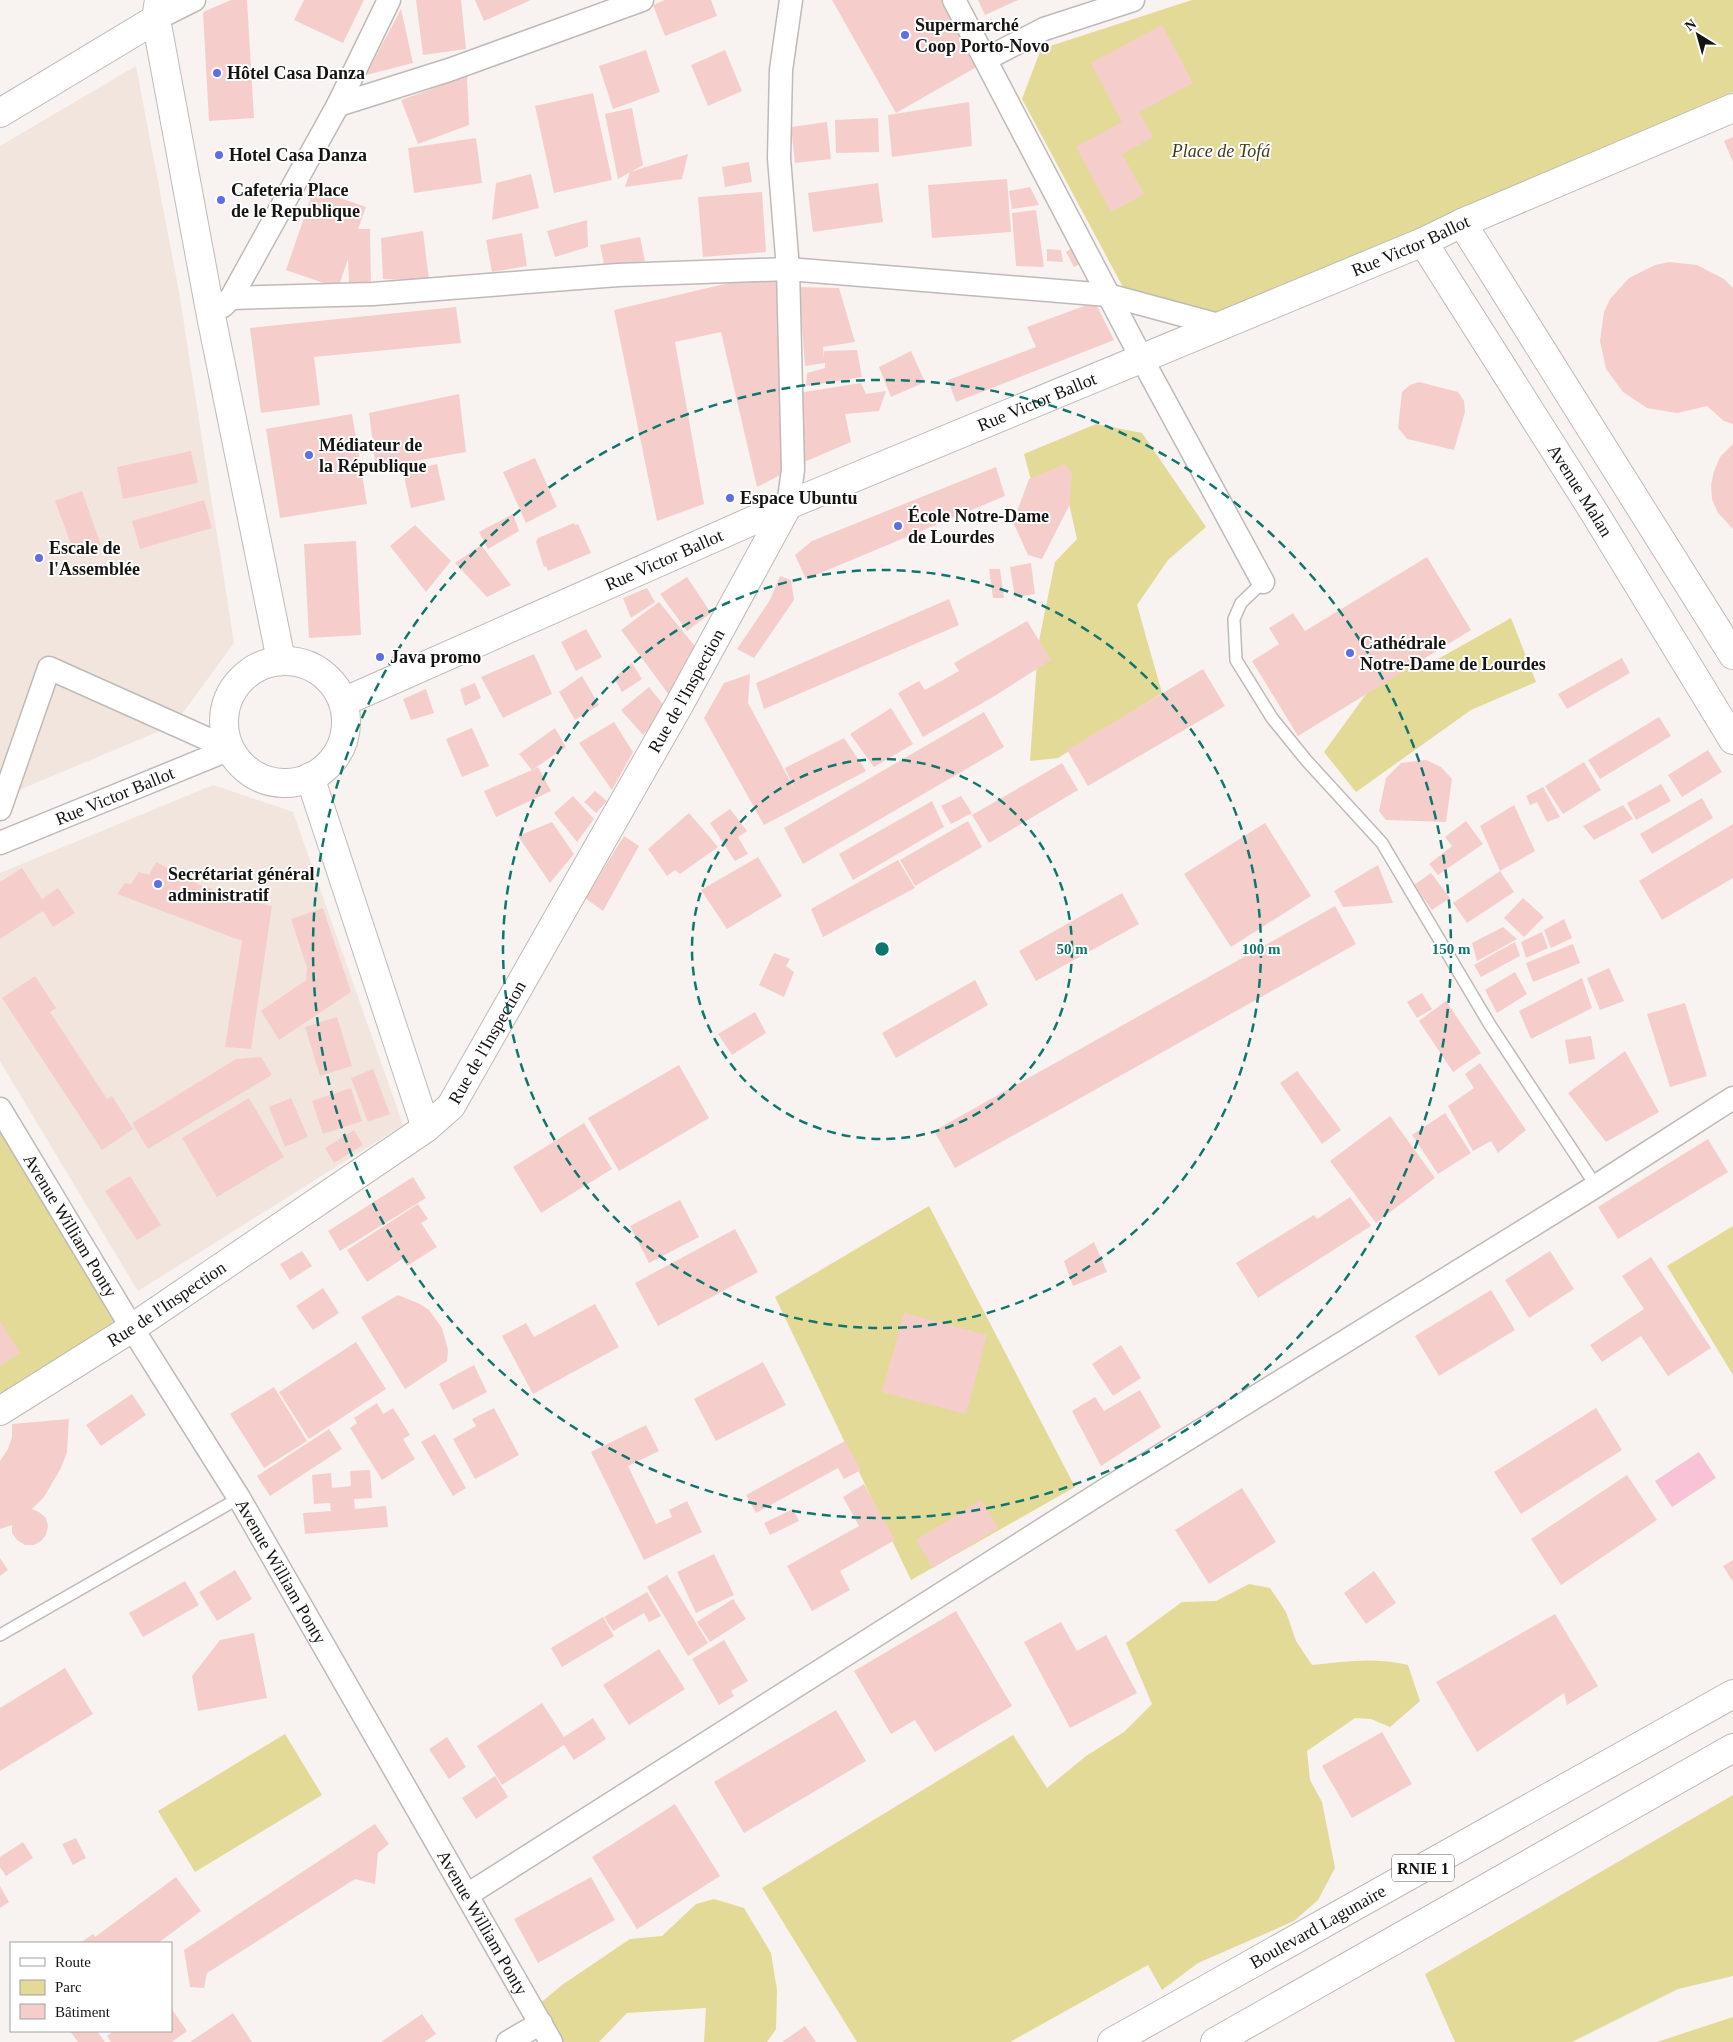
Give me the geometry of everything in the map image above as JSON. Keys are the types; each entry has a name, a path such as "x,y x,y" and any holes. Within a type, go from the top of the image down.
{"main road":[{"path":"0,113 157,10 211,316 281,660"},
{"name":"Rue Victor Ballot","path":"343,702 788,505 1423,242 1462,223 1733,108"},
{"path":"1462,223 1731,651 1689,668"},
{"name":"Avenue Malan","path":"1423,242 1594,512 1733,740"},
{"name":"Rue de l'Inspection","path":"0,1411 132,1328 444,1114 458,1096 679,705 788,505"},
{"path":"281,660 300,662 319,671 334,684 343,702 346,729 341,746 332,761 310,778 290,783 269,782 259,778 242,766 230,749 223,720 231,692 237,683 252,670 281,660"},
{"path":"310,778 426,1128"},
{"name":"Boulevard Lagunaire","path":"1112,2042 1733,1694"},
{"name":"RNIE 1","path":"1215,2042 1733,1748"}],"street":[{"path":"157,10 194,0"},
{"path":"211,316 231,298 338,105 389,0"},
{"path":"338,105 449,70 642,0"},
{"path":"788,505 793,470 788,269 779,158 781,70 791,0"},
{"path":"954,0 1108,295 1263,582"},
{"path":"986,59 1044,29 1133,0"},
{"path":"231,298 373,294 618,275 788,269 1108,295 1219,325"},
{"path":"0,809 49,668 230,749"},
{"name":"Rue Victor Ballot","path":"0,843 230,749"},
{"path":"467,1895 1097,1495 1596,1186 1733,1098"},
{"name":"Avenue William Ponty","path":"0,1109 132,1328 239,1498 546,2033"},
{"path":"508,2042 546,2033"}],"lane":[{"path":"1263,582 1241,603 1234,619 1236,660 1272,718 1306,760 1382,843 1490,1025 1596,1186"},
{"path":"0,1635 239,1498"}],"shaded area":[{"path":"136,66 179,292 234,643 174,725 0,798 0,146"},
{"path":"213,785 293,812 403,1125 138,1291 0,1061 0,873"},
{"path":"1699,1452 1716,1478 1672,1507 1655,1481"}],"green space":[{"name":"Place de Tofá","path":"1192,0 1733,0 1733,92 1222,314 1124,289 1022,99 1041,49"},
{"path":"1096,424 1142,433 1206,527 1168,560 1137,605 1162,693 1058,758 1030,761 1038,646 1055,562 1077,539 1064,482 1034,491 1024,454"},
{"path":"1511,618 1536,682 1471,710 1356,792 1324,752 1385,668 1438,659"},
{"path":"0,1126 132,1328 0,1411"},
{"path":"929,1206 1075,1487 911,1580 775,1297"},
{"path":"1733,1226 1733,1375 1667,1266"},
{"path":"1249,1584 1270,1588 1286,1612 1296,1641 1312,1665 1372,1660 1408,1665 1420,1701 1390,1727 1371,1719 1355,1718 1307,1751 1310,1780 1322,1802 1335,1868 1318,1900 1294,1921 1198,1963 1162,1990 1148,1965 1010,2042 857,2042 762,1888 1013,1735 1047,1788 1086,1756 1124,1732 1152,1704 1126,1643 1182,1602 1216,1601"},
{"path":"285,1734 322,1795 195,1872 158,1811"},
{"path":"1733,1795 1733,1976 1678,1989 1572,2042 1455,2042 1425,1974"},
{"path":"714,1899 744,1908 771,1953 777,1990 776,2029 767,2042 704,2042 706,2008 627,2013 599,2042 557,2042 533,2009 562,1985 630,1939 662,1936 696,1904"},
{"path":"1733,2017 1733,2042 1657,2042"}],"building":[{"path":"231,0 247,0 254,118 209,121 203,12"},
{"path":"304,0 364,0 343,43 294,20"},
{"path":"416,0 461,0 466,49 423,55"},
{"path":"475,0 531,0 484,21"},
{"path":"665,0 711,0 717,16 665,36 653,5"},
{"path":"832,0 943,0 980,65 896,113"},
{"path":"978,0 1018,0 985,15"},
{"path":"401,9 413,63 366,75"},
{"path":"1162,25 1193,83 1139,112 1153,137 1122,154 1144,194 1111,212 1076,147 1122,122 1091,63"},
{"path":"646,50 660,92 613,109 599,66"},
{"path":"725,50 742,91 708,106 691,65"},
{"path":"467,76 469,125 418,144 401,100"},
{"path":"593,93 612,180 554,193 535,106"},
{"path":"969,102 972,146 892,157 888,115"},
{"path":"632,108 643,165 618,179 605,114"},
{"path":"878,118 879,152 836,153 835,120"},
{"path":"827,122 831,159 795,163 791,127"},
{"path":"1733,137 1733,162 1724,141"},
{"path":"476,138 482,183 414,193 408,148"},
{"path":"688,154 682,179 625,187 630,172"},
{"path":"749,162 752,182 725,187 722,167"},
{"path":"531,174 539,208 492,220 496,183"},
{"path":"1007,179 1011,232 932,238 928,185"},
{"path":"878,183 883,222 813,232 808,193"},
{"path":"1030,187 1039,205 1012,209 1009,191"},
{"path":"314,189 366,207 358,229 370,229 371,284 349,285 348,259 338,288 286,270"},
{"path":"762,192 766,252 703,257 698,197"},
{"path":"1036,210 1044,267 1016,266 1012,213"},
{"path":"587,220 588,247 555,257 547,231"},
{"path":"423,231 429,280 383,279 381,238"},
{"path":"522,233 527,266 492,272 486,240"},
{"path":"640,237 645,261 605,269 600,245"},
{"path":"1074,246 1084,262 1074,267 1066,252"},
{"path":"1047,249 1061,250 1063,262 1047,261"},
{"path":"1669,262 1697,265 1724,279 1733,288 1733,424 1724,421 1707,406 1677,413 1647,408 1623,392 1606,369 1600,341 1604,312 1610,299 1629,278 1655,265"},
{"path":"784,270 788,471 757,487 721,332 675,342 704,504 657,521 614,310"},
{"path":"799,287 839,288 855,342 823,347 824,359 824,351 857,350 862,377 806,386 807,373 825,368 825,363 805,366"},
{"path":"1095,302 1114,340 956,402 948,380 1036,347 1027,327"},
{"path":"456,307 461,343 314,357 320,405 261,413 250,328"},
{"path":"911,351 925,382 891,397 879,367"},
{"path":"1419,382 1458,392 1464,401 1465,412 1454,450 1407,439 1398,428 1402,392 1410,385"},
{"path":"861,383 866,394 886,391 879,411 845,414 851,442 802,463 798,393"},
{"path":"459,394 466,452 376,468 369,413"},
{"path":"352,414 367,504 280,518 266,429"},
{"path":"1733,444 1733,529 1718,513 1712,499 1711,485 1720,457"},
{"path":"191,451 198,483 123,499 117,467"},
{"path":"535,458 557,507 526,523 503,472"},
{"path":"437,464 445,500 411,508 403,472"},
{"path":"1065,464 1072,473 1069,506 1042,559 1028,555 1013,522 1029,479"},
{"path":"996,467 1005,496 806,579 795,555 812,541"},
{"path":"82,491 101,545 75,555 55,501"},
{"path":"204,500 212,528 140,549 132,521"},
{"path":"513,514 519,531 488,549 479,532"},
{"path":"574,523 575,525 578,524 591,553 548,571 546,566 544,567 536,542 538,538"},
{"path":"415,525 451,561 426,592 390,546"},
{"path":"356,541 361,635 309,638 304,544"},
{"path":"481,545 511,585 487,597 455,563"},
{"name":"Cathédrale Notre-Dame de Lourdes","path":"1427,557 1471,630 1298,736 1252,661 1279,644 1269,628 1293,613 1305,631"},
{"path":"1031,563 1035,594 1015,597 1010,567"},
{"path":"989,569 1000,569 1004,598 993,598"},
{"path":"780,576 791,580 794,600 754,658 737,649 770,600"},
{"path":"687,577 711,613 687,631 660,594"},
{"path":"647,588 655,602 631,618 623,598"},
{"path":"949,599 959,625 764,709 756,683"},
{"path":"659,602 698,650 670,696 621,630"},
{"path":"1027,621 1051,660 993,697 923,737 898,693 919,681 925,690 959,671 954,663"},
{"path":"586,629 602,657 576,671 561,642"},
{"path":"534,654 552,694 503,718 481,677"},
{"path":"1622,658 1630,673 1567,709 1558,694"},
{"path":"632,663 642,679 622,692 614,678"},
{"path":"1203,669 1225,706 1088,786 1067,750"},
{"path":"750,674 748,703 795,790 785,768 844,738 866,771 764,825 704,718 724,683"},
{"path":"582,676 599,705 575,720 559,692"},
{"path":"475,683 481,698 465,706 460,689"},
{"path":"649,687 667,709 643,735 621,710"},
{"path":"426,689 434,713 411,720 403,699"},
{"path":"891,708 913,744 874,767 850,734"},
{"path":"984,712 1004,747 803,864 784,828"},
{"path":"1659,717 1671,736 1600,779 1588,760"},
{"path":"614,722 633,752 612,790 579,743"},
{"path":"472,728 489,766 462,777 446,739"},
{"path":"555,728 566,747 532,770 519,754"},
{"path":"1708,750 1722,772 1682,797 1668,775"},
{"path":"1426,760 1441,767 1452,779 1446,822 1386,820 1379,811 1386,778 1401,763"},
{"path":"1584,762 1601,790 1563,814 1545,786"},
{"path":"1062,763 1078,790 989,843 972,815"},
{"path":"538,767 551,791 496,817 484,791"},
{"path":"1661,784 1671,801 1636,820 1627,803"},
{"path":"1543,787 1560,817 1547,822 1537,802 1530,805 1526,796"},
{"path":"595,791 607,801 596,813 584,802"},
{"path":"573,796 594,819 577,842 554,813"},
{"path":"961,796 972,813 951,824 941,806"},
{"path":"1702,798 1713,818 1652,854 1640,834"},
{"path":"932,801 944,827 853,880 839,854"},
{"path":"1514,805 1535,851 1500,871 1480,826"},
{"path":"1623,805 1633,819 1594,840 1583,826"},
{"path":"730,809 747,831 738,837 748,854 735,861 710,823"},
{"path":"689,813 718,847 680,874 675,870 667,876 648,849"},
{"path":"968,821 982,847 915,886 900,860"},
{"path":"1466,821 1483,844 1438,875 1429,864 1452,846 1445,837"},
{"path":"552,822 574,854 550,883 518,836"},
{"path":"1265,823 1311,896 1231,947 1184,874"},
{"path":"1733,824 1733,878 1662,920 1639,881"},
{"path":"624,836 639,846 603,911 585,898"},
{"path":"758,857 782,896 727,929 701,890"},
{"path":"898,860 915,888 823,937 811,909"},
{"path":"156,862 200,885 248,901 272,906 251,1049 225,1047 242,941 117,894 125,883 131,884 139,872 149,875"},
{"path":"1378,865 1393,903 1343,907 1334,891"},
{"path":"22,868 42,899 58,888 75,913 53,927 43,911 0,939 0,882"},
{"path":"1500,871 1514,892 1467,923 1453,903"},
{"path":"1431,873 1450,898 1432,910 1414,885"},
{"path":"1122,893 1139,924 1036,981 1019,951"},
{"path":"1523,898 1544,917 1524,937 1504,918"},
{"path":"1335,906 1356,944 955,1168 934,1131"},
{"path":"323,908 351,992 279,1040 261,1011 306,980 307,968 291,919"},
{"path":"1564,919 1572,938 1551,948 1544,930"},
{"path":"1503,927 1517,939 1477,961 1472,943"},
{"path":"1542,932 1548,948 1526,958 1521,942"},
{"path":"1515,942 1520,956 1481,977 1474,965"},
{"path":"1573,944 1580,963 1533,982 1526,963"},
{"path":"774,953 790,959 786,966 794,972 784,997 759,985"},
{"path":"1609,968 1624,1001 1600,1010 1587,978"},
{"path":"1515,972 1527,994 1497,1013 1485,990"},
{"path":"35,976 56,1008 50,1012 107,1099 112,1096 133,1129 102,1150 2,998"},
{"path":"1582,978 1592,1008 1531,1039 1519,1011"},
{"path":"975,980 988,1005 896,1058 882,1033"},
{"path":"1422,993 1432,1009 1417,1018 1407,1002"},
{"path":"1446,1001 1481,1053 1453,1072 1419,1021"},
{"path":"1685,1003 1707,1076 1670,1087 1647,1014"},
{"path":"755,1012 766,1033 732,1055 718,1034"},
{"path":"337,1017 352,1066 320,1076 305,1027"},
{"path":"1591,1036 1595,1059 1569,1064 1565,1040"},
{"path":"1625,1051 1659,1112 1606,1142 1568,1093"},
{"path":"261,1057 272,1075 148,1149 132,1123 236,1059"},
{"path":"1480,1063 1526,1130 1498,1153 1491,1141 1473,1151 1448,1106 1474,1088 1465,1074"},
{"path":"679,1065 709,1118 619,1171 588,1118"},
{"path":"373,1069 390,1114 368,1122 351,1078"},
{"path":"1297,1071 1341,1130 1322,1144 1280,1083"},
{"path":"351,1088 362,1121 323,1134 312,1101"},
{"path":"249,1098 284,1157 217,1197 182,1138"},
{"path":"291,1098 308,1137 285,1147 269,1107"},
{"path":"1445,1113 1471,1153 1438,1174 1412,1135"},
{"path":"1390,1116 1435,1178 1376,1223 1330,1161"},
{"path":"584,1123 612,1169 541,1213 513,1167"},
{"path":"354,1130 363,1145 334,1163 325,1148"},
{"path":"1708,1139 1728,1172 1618,1239 1598,1207"},
{"path":"130,1176 161,1225 137,1240 105,1191"},
{"path":"413,1177 426,1198 340,1251 328,1231"},
{"path":"1350,1197 1371,1226 1258,1298 1236,1263 1314,1215 1317,1219"},
{"path":"680,1200 699,1237 649,1263 630,1226"},
{"path":"418,1204 428,1219 421,1223 437,1247 407,1266 402,1259 367,1282 347,1250"},
{"path":"735,1229 758,1272 658,1326 635,1283"},
{"path":"1094,1242 1107,1272 1073,1286 1064,1261"},
{"path":"302,1251 312,1266 290,1280 280,1264"},
{"path":"1550,1251 1574,1289 1529,1318 1505,1280"},
{"path":"1651,1257 1711,1348 1668,1376 1641,1336 1602,1362 1590,1345 1644,1309 1622,1276"},
{"path":"323,1288 339,1313 313,1330 296,1306"},
{"path":"1491,1290 1515,1330 1439,1376 1415,1336"},
{"path":"398,1295 429,1310 442,1328 448,1350 447,1361 405,1389 361,1317"},
{"path":"595,1304 619,1347 533,1394 502,1336 526,1323 534,1337"},
{"path":"904,1313 987,1335 966,1414 882,1392"},
{"path":"0,1321 20,1353 0,1366"},
{"path":"356,1342 386,1389 309,1439 279,1392"},
{"path":"1121,1345 1141,1378 1113,1396 1092,1364"},
{"path":"763,1362 786,1405 716,1441 694,1399"},
{"path":"474,1365 487,1392 453,1410 439,1384"},
{"path":"274,1387 307,1441 264,1468 230,1414"},
{"path":"1140,1390 1161,1427 1101,1466 1072,1411 1095,1397 1104,1411"},
{"path":"132,1394 146,1415 101,1446 86,1425"},
{"path":"377,1403 383,1414 393,1408 410,1435 403,1439 415,1459 382,1480 350,1428 357,1423 354,1418"},
{"path":"494,1408 519,1455 475,1479 453,1439 476,1426 472,1419"},
{"path":"1596,1408 1622,1450 1521,1514 1494,1472"},
{"path":"69,1419 67,1452 61,1468 44,1497 32,1509 46,1518 48,1526 46,1535 34,1545 25,1545 17,1540 12,1533 12,1525 0,1529 0,1461 8,1449 12,1437 12,1424"},
{"path":"646,1425 659,1451 628,1466 656,1524 672,1517 669,1510 687,1501 702,1532 644,1560 591,1452"},
{"path":"329,1429 342,1449 270,1496 257,1476"},
{"path":"435,1434 466,1488 453,1496 421,1442"},
{"path":"845,1441 861,1470 844,1479 838,1468 756,1513 746,1495"},
{"path":"370,1470 372,1498 354,1499 355,1509 386,1506 388,1527 305,1534 303,1513 331,1511 330,1503 314,1504 312,1475 331,1473 332,1488 351,1486 350,1471"},
{"path":"1627,1475 1657,1520 1561,1585 1531,1539"},
{"path":"864,1484 895,1540 840,1571 850,1590 812,1611 787,1566 859,1526 843,1497"},
{"path":"1242,1488 1276,1542 1209,1584 1175,1530"},
{"path":"981,1500 998,1528 933,1568 916,1540"},
{"path":"793,1509 799,1521 770,1535 764,1523"},
{"path":"714,1554 734,1595 696,1613 677,1572"},
{"path":"0,1558 8,1570 0,1576"},
{"path":"1733,1560 1733,1582 1723,1566"},
{"path":"235,1570 252,1599 217,1621 199,1592"},
{"path":"1374,1571 1396,1603 1366,1624 1344,1593"},
{"path":"667,1575 708,1643 688,1656 647,1587"},
{"path":"185,1581 199,1605 143,1637 129,1613"},
{"path":"647,1592 661,1616 649,1622 644,1613 613,1631 604,1617"},
{"path":"733,1599 746,1619 710,1642 697,1622"},
{"path":"956,1611 1012,1706 935,1752 915,1720 891,1734 854,1671"},
{"path":"1555,1614 1598,1686 1567,1705 1564,1693 1477,1752 1436,1682"},
{"path":"603,1617 614,1636 562,1667 551,1648"},
{"path":"1061,1622 1077,1651 1106,1635 1137,1693 1070,1728 1024,1642"},
{"path":"254,1633 267,1698 198,1711 192,1676 220,1640"},
{"path":"724,1640 748,1681 731,1691 734,1696 719,1705 692,1659"},
{"path":"659,1649 685,1689 629,1725 603,1685"},
{"path":"65,1668 93,1714 0,1771 0,1708"},
{"path":"542,1703 564,1737 593,1718 606,1739 574,1760 564,1745 502,1785 477,1746"},
{"path":"836,1710 866,1761 744,1833 714,1782"},
{"path":"1382,1732 1412,1784 1352,1818 1322,1766"},
{"path":"447,1737 466,1767 449,1779 429,1749"},
{"path":"495,1776 508,1797 476,1819 462,1798"},
{"path":"675,1804 720,1876 637,1929 592,1857"},
{"path":"375,1824 389,1844 378,1853 375,1884 355,1879 207,1973 204,1988 190,1987 184,1950"},
{"path":"76,1838 86,1858 73,1865 62,1844"},
{"path":"23,1842 33,1858 6,1876 0,1867 0,1857"},
{"path":"176,1877 201,1911 159,1942 81,1942 93,1934 95,1937"},
{"path":"591,1877 615,1920 538,1963 514,1919"},
{"path":"0,1886 9,1902 0,1908"},
{"path":"172,2009 187,2031 172,2042 111,2042 107,2036 113,2032 172,2032"},
{"path":"233,2013 252,2042 190,2042"},
{"path":"422,2014 436,2034 424,2042 381,2042"},
{"path":"805,2026 816,2042 782,2042"},
{"path":"71,2032 98,2032 105,2042 78,2042"}],"place":[{"name":"Supermarché Coop Porto-Novo","path":"905,35"},
{"name":"Hôtel Casa Danza","path":"217,73"},
{"name":"Hotel Casa Danza","path":"219,155"},
{"name":"Cafeteria Place de le Republique","path":"221,200"},
{"name":"Médiateur de la République","path":"309,455"},
{"name":"Espace Ubuntu","path":"730,498"},
{"name":"École Notre-Dame de Lourdes","path":"898,526"},
{"name":"Escale de l'Assemblée","path":"39,558"},
{"name":"Cathédrale Notre-Dame de Lourdes","path":"1350,653"},
{"name":"Java promo","path":"380,657"},
{"name":"Secrétariat général administratif","path":"158,884"}]}
